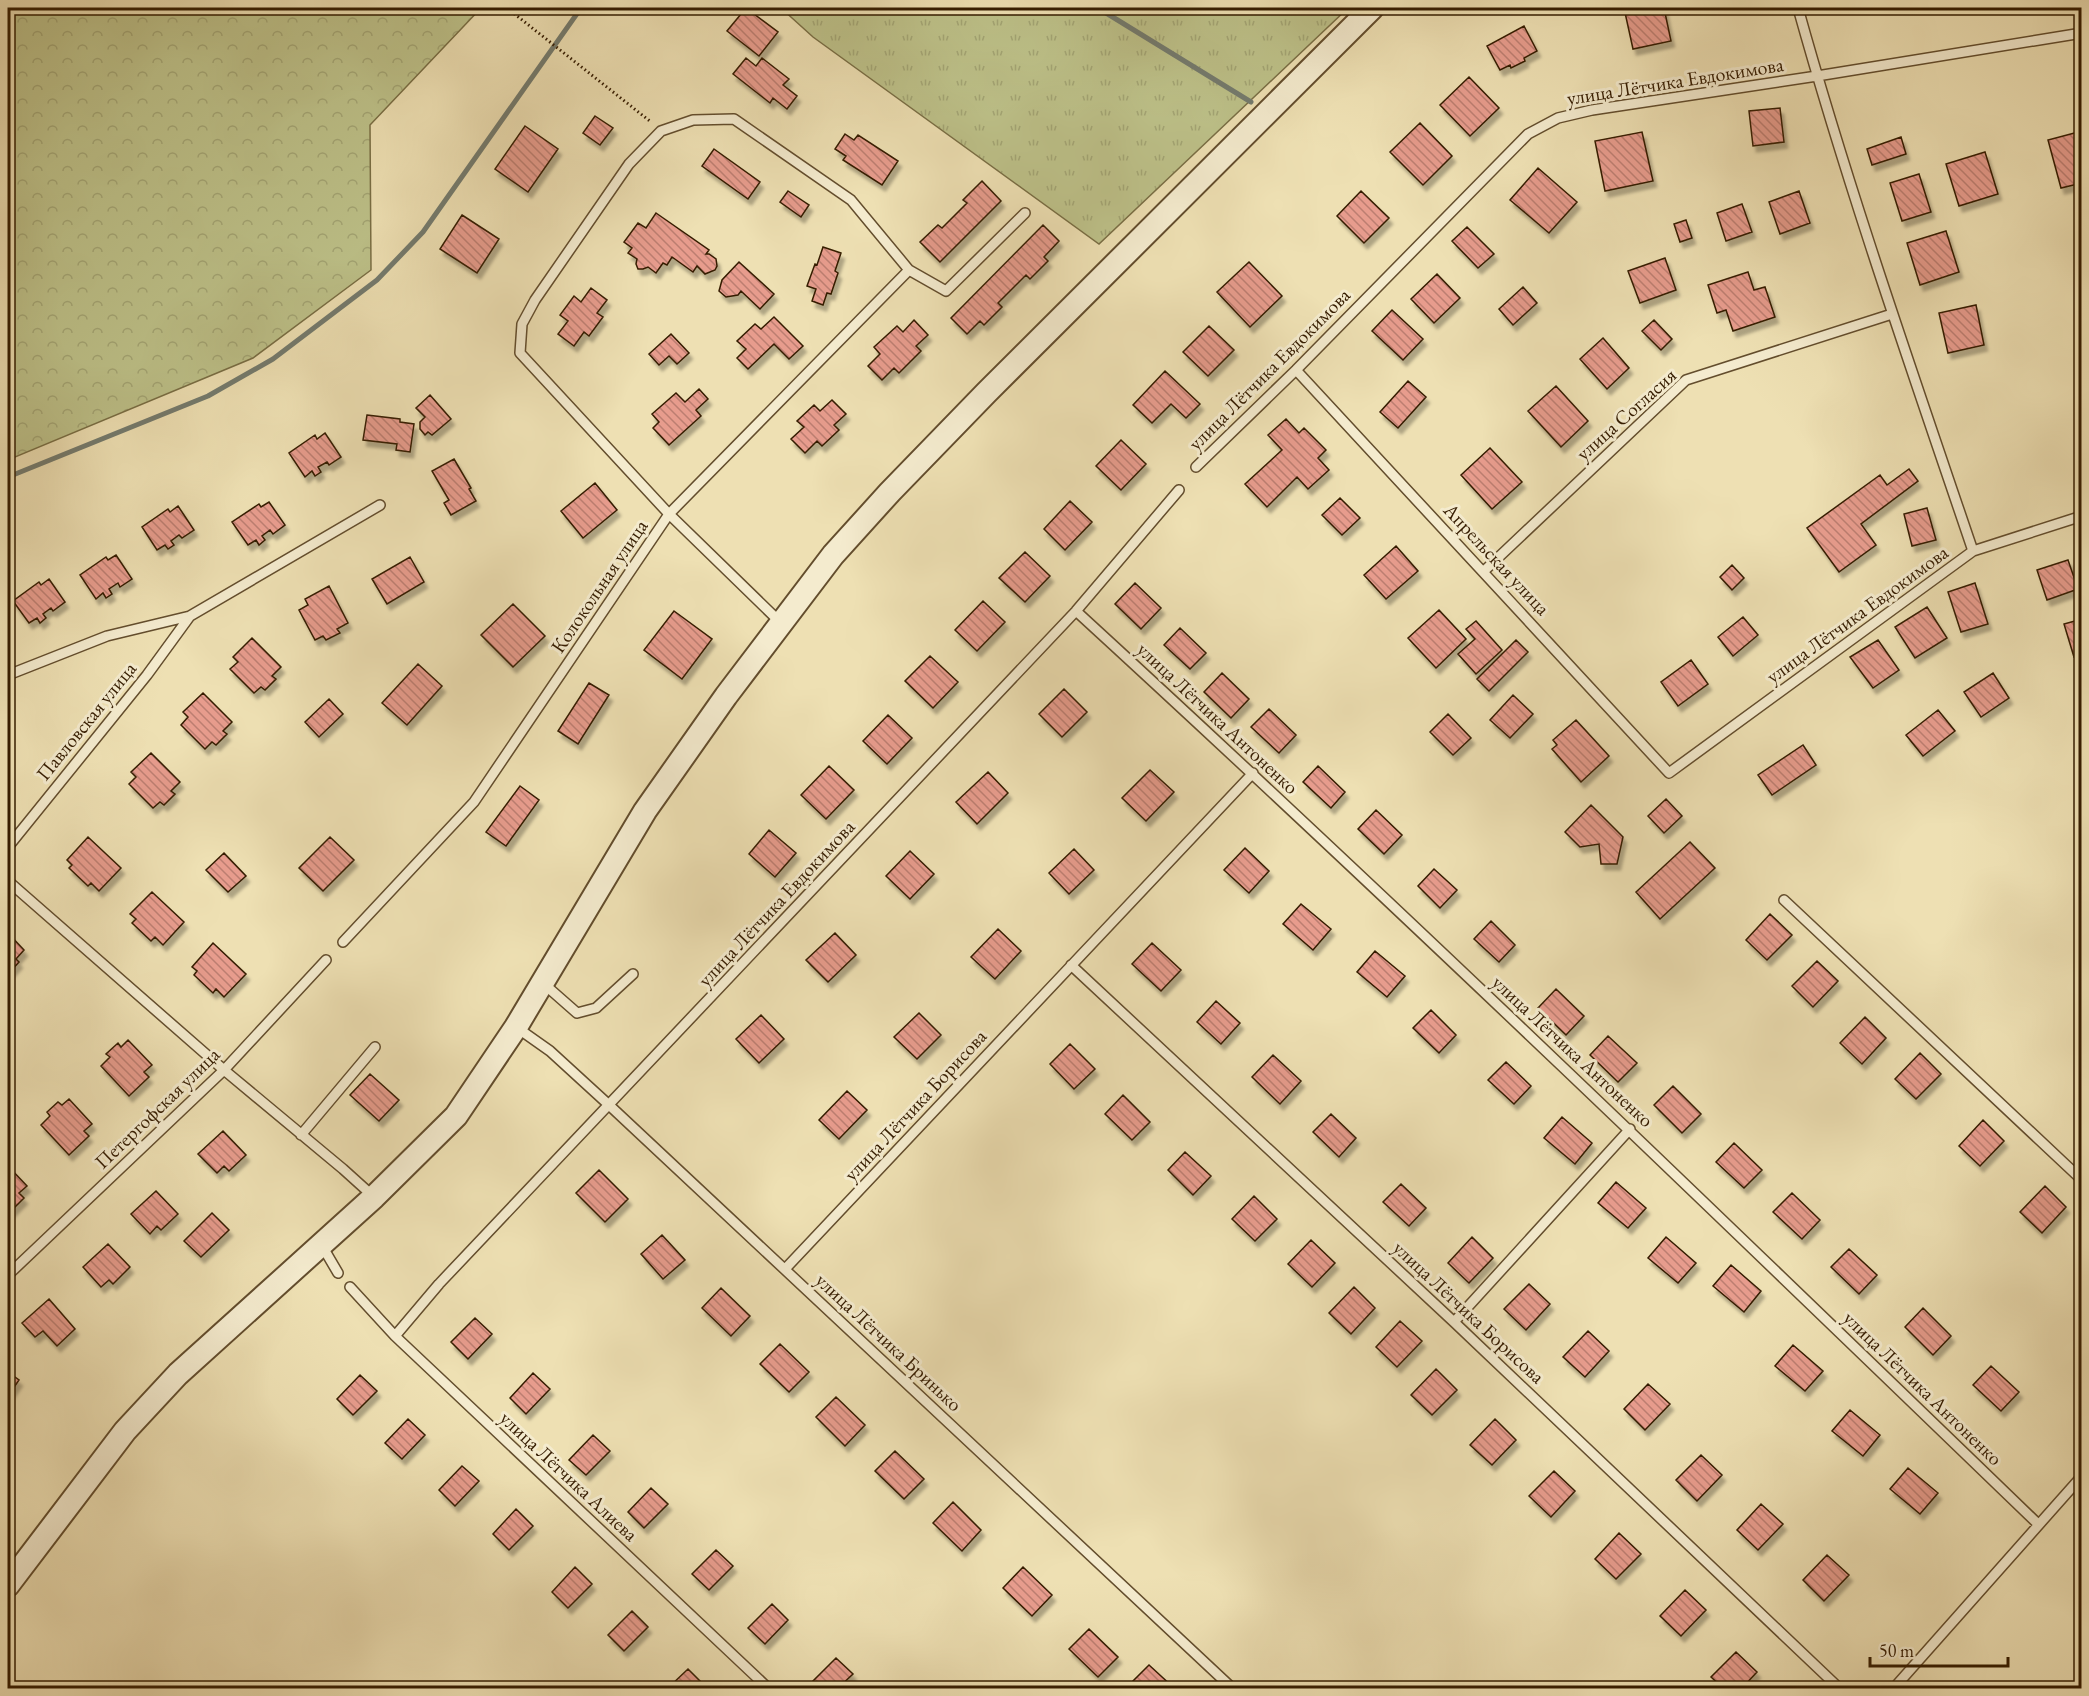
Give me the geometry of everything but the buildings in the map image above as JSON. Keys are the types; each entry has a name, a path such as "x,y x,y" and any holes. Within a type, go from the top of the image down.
{"street":[{"path":"8,1585 125,1431 178,1374 374,1197 456,1116 516,1027 645,811 726,696 833,555 890,492 1100,278 1372,8"}],"lane":[{"path":"1798,8 1817,76 1892,314 1973,551"},
{"name":"улица Лётчика Евдокимова","path":"1196,467 1296,370 1528,134 1558,118 1592,110 2082,33"},
{"path":"781,623 669,514 520,353 522,324 535,300 629,164 662,131 693,120 734,119 851,200 909,270 946,291 1025,213"},
{"name":"Колокольная улица","path":"343,942 474,801 669,514 909,270"},
{"name":"улица Согласия","path":"1484,571 1686,380 1892,314"},
{"name":"Апрельская улица","path":"1296,370 1669,772"},
{"name":"улица Лётчика Евдокимова","path":"395,1336 439,1284 1076,611 1179,490"},
{"path":"8,675 107,636 190,616 380,505"},
{"name":"улица Лётчика Евдокимова","path":"1669,772 1973,551 2082,516"},
{"name":"улица Лётчика Антоненко","path":"1076,611 1253,773 1630,1130 2038,1524"},
{"name":"Павловская улица","path":"8,847 147,675 190,616"},
{"name":"улица Лётчика Борисова","path":"785,1269 1253,773"},
{"path":"8,881 224,1070 374,1197"},
{"path":"1784,900 2082,1180"},
{"name":"Петергофская улица","path":"8,1275 224,1070 326,960"},
{"name":"улица Лётчика Борисова","path":"1071,965 1454,1322 1839,1689"},
{"path":"542,982 577,1013 596,1008 633,974"},
{"name":"улица Лётчика Бринько","path":"516,1027 550,1051 609,1104 1232,1689"},
{"path":"301,1135 375,1047"},
{"path":"1454,1322 1630,1130"},
{"path":"321,1244 338,1273"},
{"name":"улица Лётчика Алиева","path":"350,1287 395,1336 768,1689"},
{"path":"1894,1689 2082,1476"}],"path":[{"path":"507,8 662,131"}],"green space":[{"path":"8,8 481,8 370,125 371,270 253,358 8,460"},
{"path":"781,8 1348,8 1099,244 813,37"}],"waterway":[{"path":"8,477 208,396 273,359 377,280 423,232 581,8"},
{"path":"1098,8 1251,102"}]}
